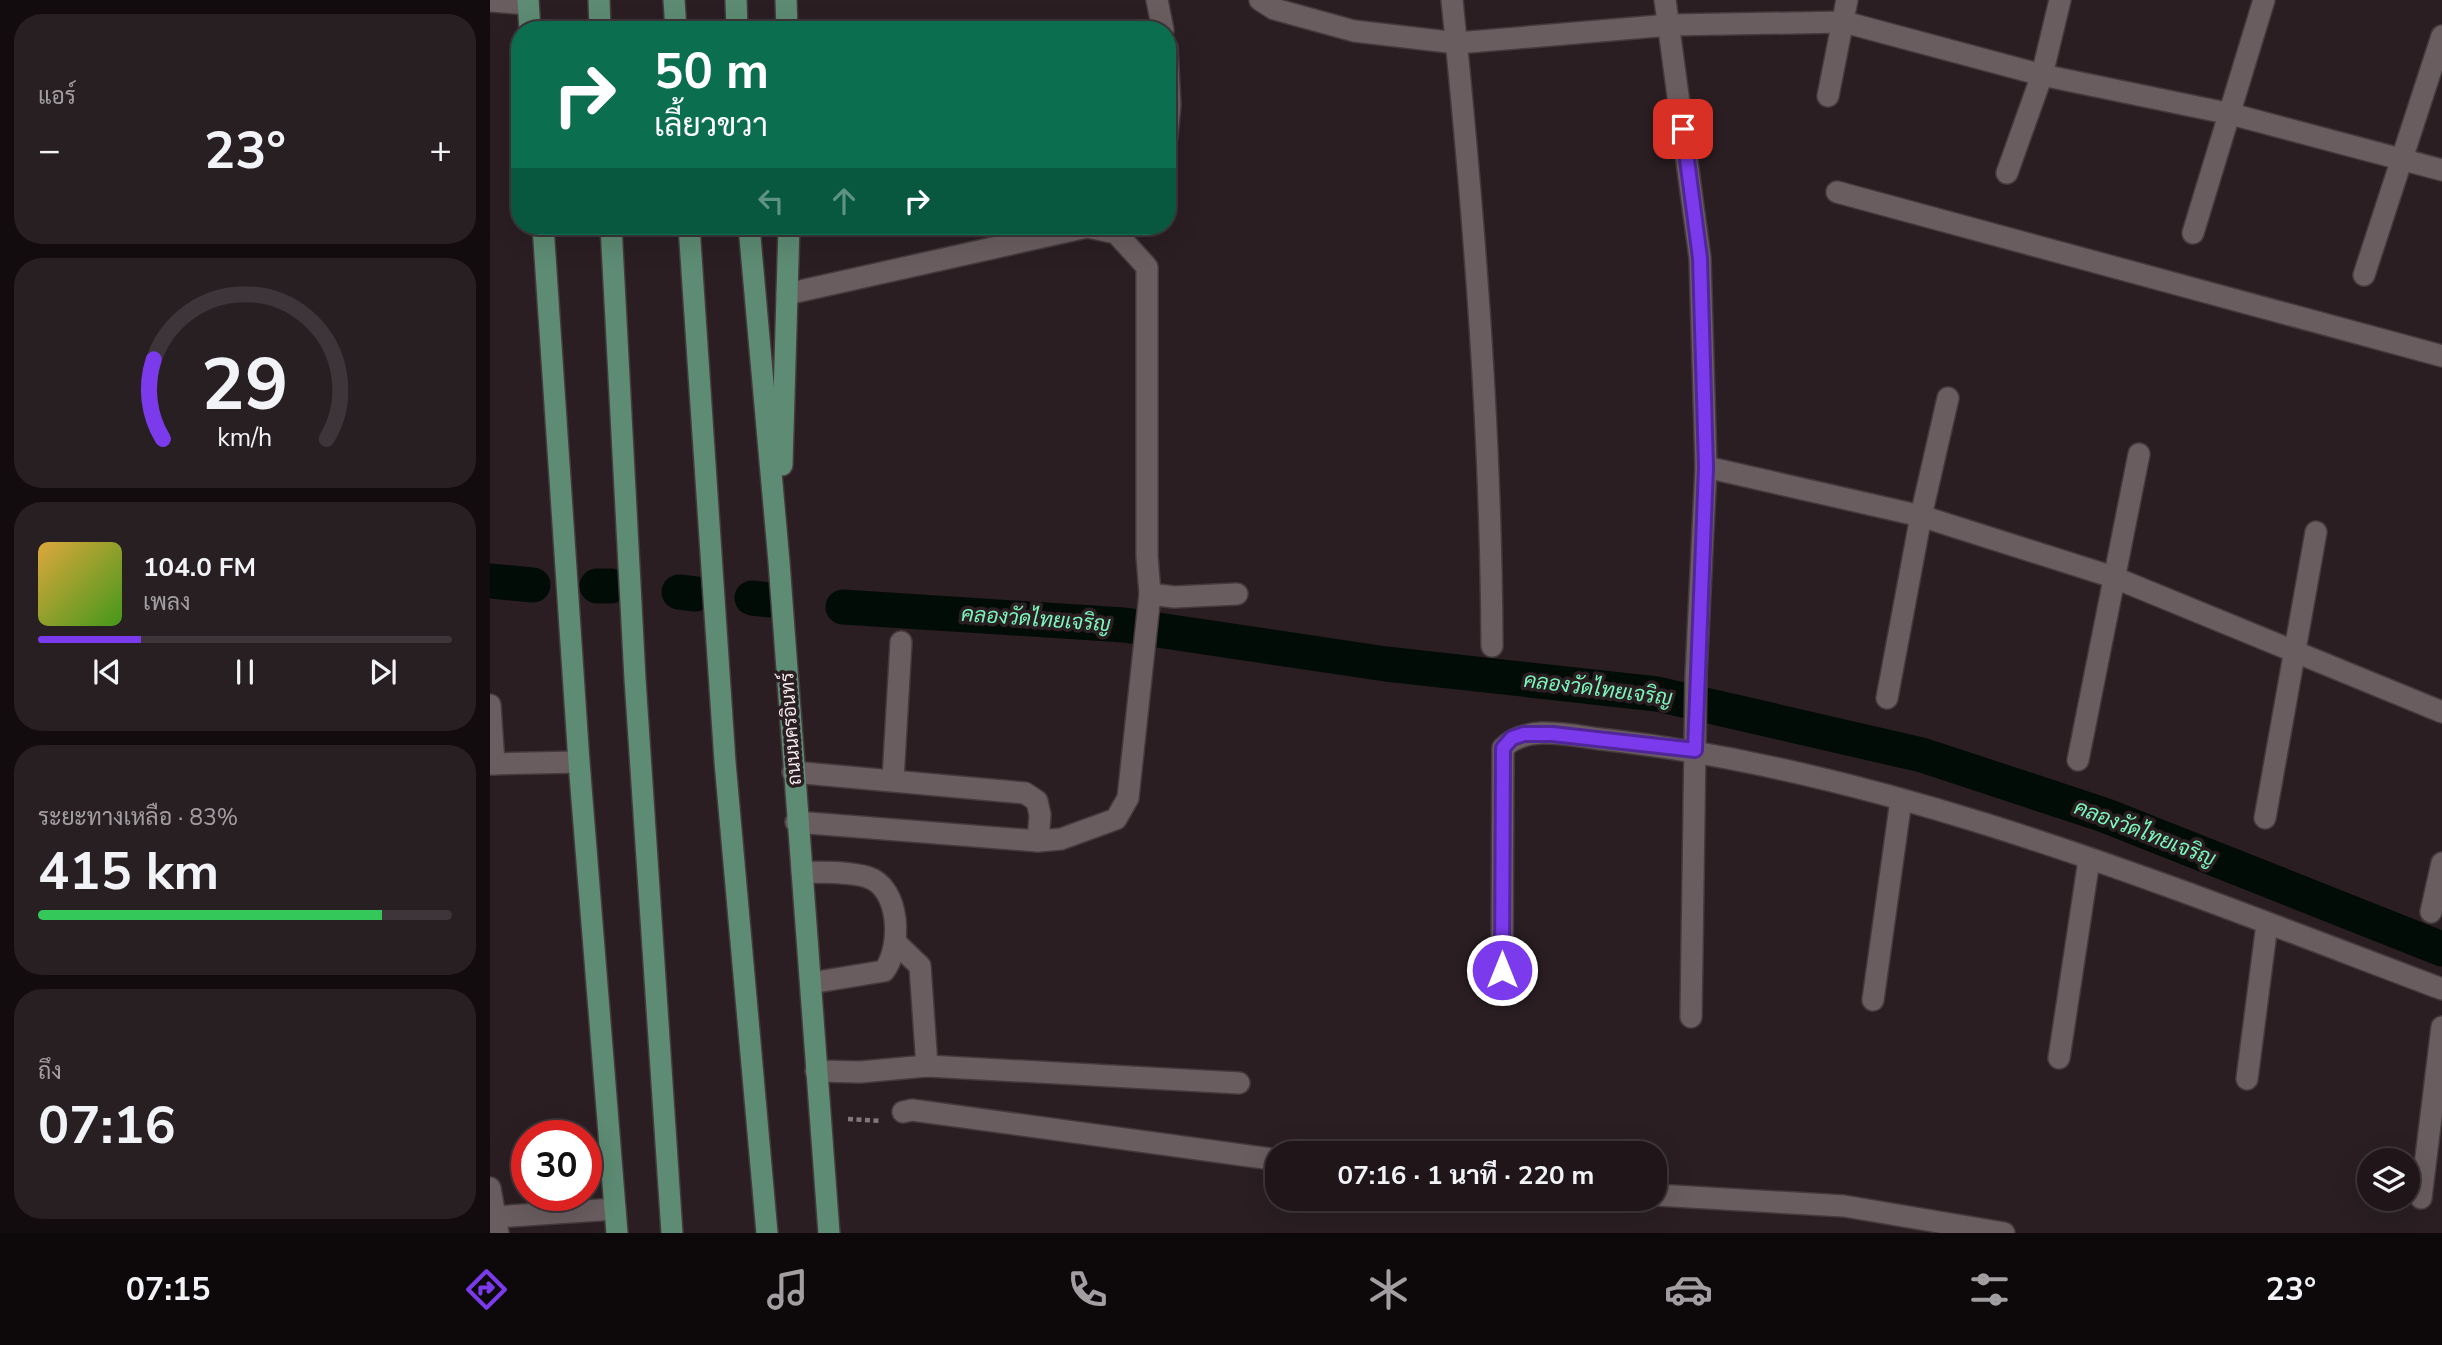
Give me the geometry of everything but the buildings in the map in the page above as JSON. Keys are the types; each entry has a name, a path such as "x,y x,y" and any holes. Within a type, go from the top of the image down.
{"main road":[{"path":"736,0 737,21"},
{"path":"786,0 787,21"},
{"path":"528,2 529,21"},
{"path":"544,235 579,762 617,1233"},
{"path":"611,235 635,679 672,1233"},
{"path":"690,235 724,762 767,1233"},
{"name":"ถนนนครอินทร์","path":"751,235 779,562 796,822 829,1233"},
{"path":"779,562 789,235"}],"street":[{"path":"1157,0 1161,21"},
{"path":"1260,0 1274,9 1354,31 1457,43 1670,25 1844,22 2042,75 2231,114 2442,170"},
{"path":"1452,0 1474,220 1491,501 1492,646"},
{"path":"1665,0 1700,258 1706,467 1696,675 1691,1017"},
{"path":"1828,96 1847,0"},
{"path":"2007,173 2042,75 2060,0"},
{"path":"2193,233 2264,0"},
{"path":"490,1 528,2"},
{"path":"2364,275 2442,36"},
{"path":"1837,192 2442,356"},
{"path":"788,294 1051,235"},
{"path":"796,822 1038,841 1061,839 1116,819 1128,798 1149,603 1147,267 1118,235"},
{"path":"1887,698 1921,516 1948,398"},
{"path":"2078,760 2139,454"},
{"path":"1706,467 1921,516 2113,577 2442,712"},
{"path":"2265,818 2316,532"},
{"path":"1149,603 1174,597 1237,594"},
{"path":"893,779 901,642"},
{"path":"490,705 492,764 579,762"},
{"path":"1502,970 1503,748 1512,738 1524,734 1552,734 1695,739 1901,800 2089,860 2442,989"},
{"path":"793,772 1025,793 1037,801 1040,814 1038,841"},
{"path":"1873,1000 1901,800"},
{"path":"2059,1058 2089,860"},
{"path":"2431,912 2442,863"},
{"path":"802,872 868,877 883,888 891,905 895,942 891,962 884,971 811,983"},
{"path":"2247,1079 2267,923"},
{"path":"895,942 920,966 927,1066"},
{"path":"2421,1198 2442,1027"},
{"path":"816,1071 860,1072 927,1066 1239,1083"},
{"path":"904,1112 912,1110 1265,1158"},
{"path":"490,1188 497,1225 615,1209"},
{"path":"1667,1196 1844,1206 2004,1233"}],"path":[{"path":"819,1116 894,1121 904,1112"}],"waterway":[{"name":"คลองวัดไทยเจริญ","path":"490,581 533,585"},
{"name":"คลองวัดไทยเจริญ","path":"597,586 611,586"},
{"name":"คลองวัดไทยเจริญ","path":"679,592 696,594"},
{"name":"คลองวัดไทยเจริญ","path":"752,598 770,600"},
{"name":"คลองวัดไทยเจริญ","path":"843,607 1124,625 1386,664 1657,694 1922,755 2104,815 2442,949"}],"route":[{"path":"1502,970 1503,748 1512,738 1524,734 1552,734 1695,750 1706,467 1700,258 1683,129"}]}
